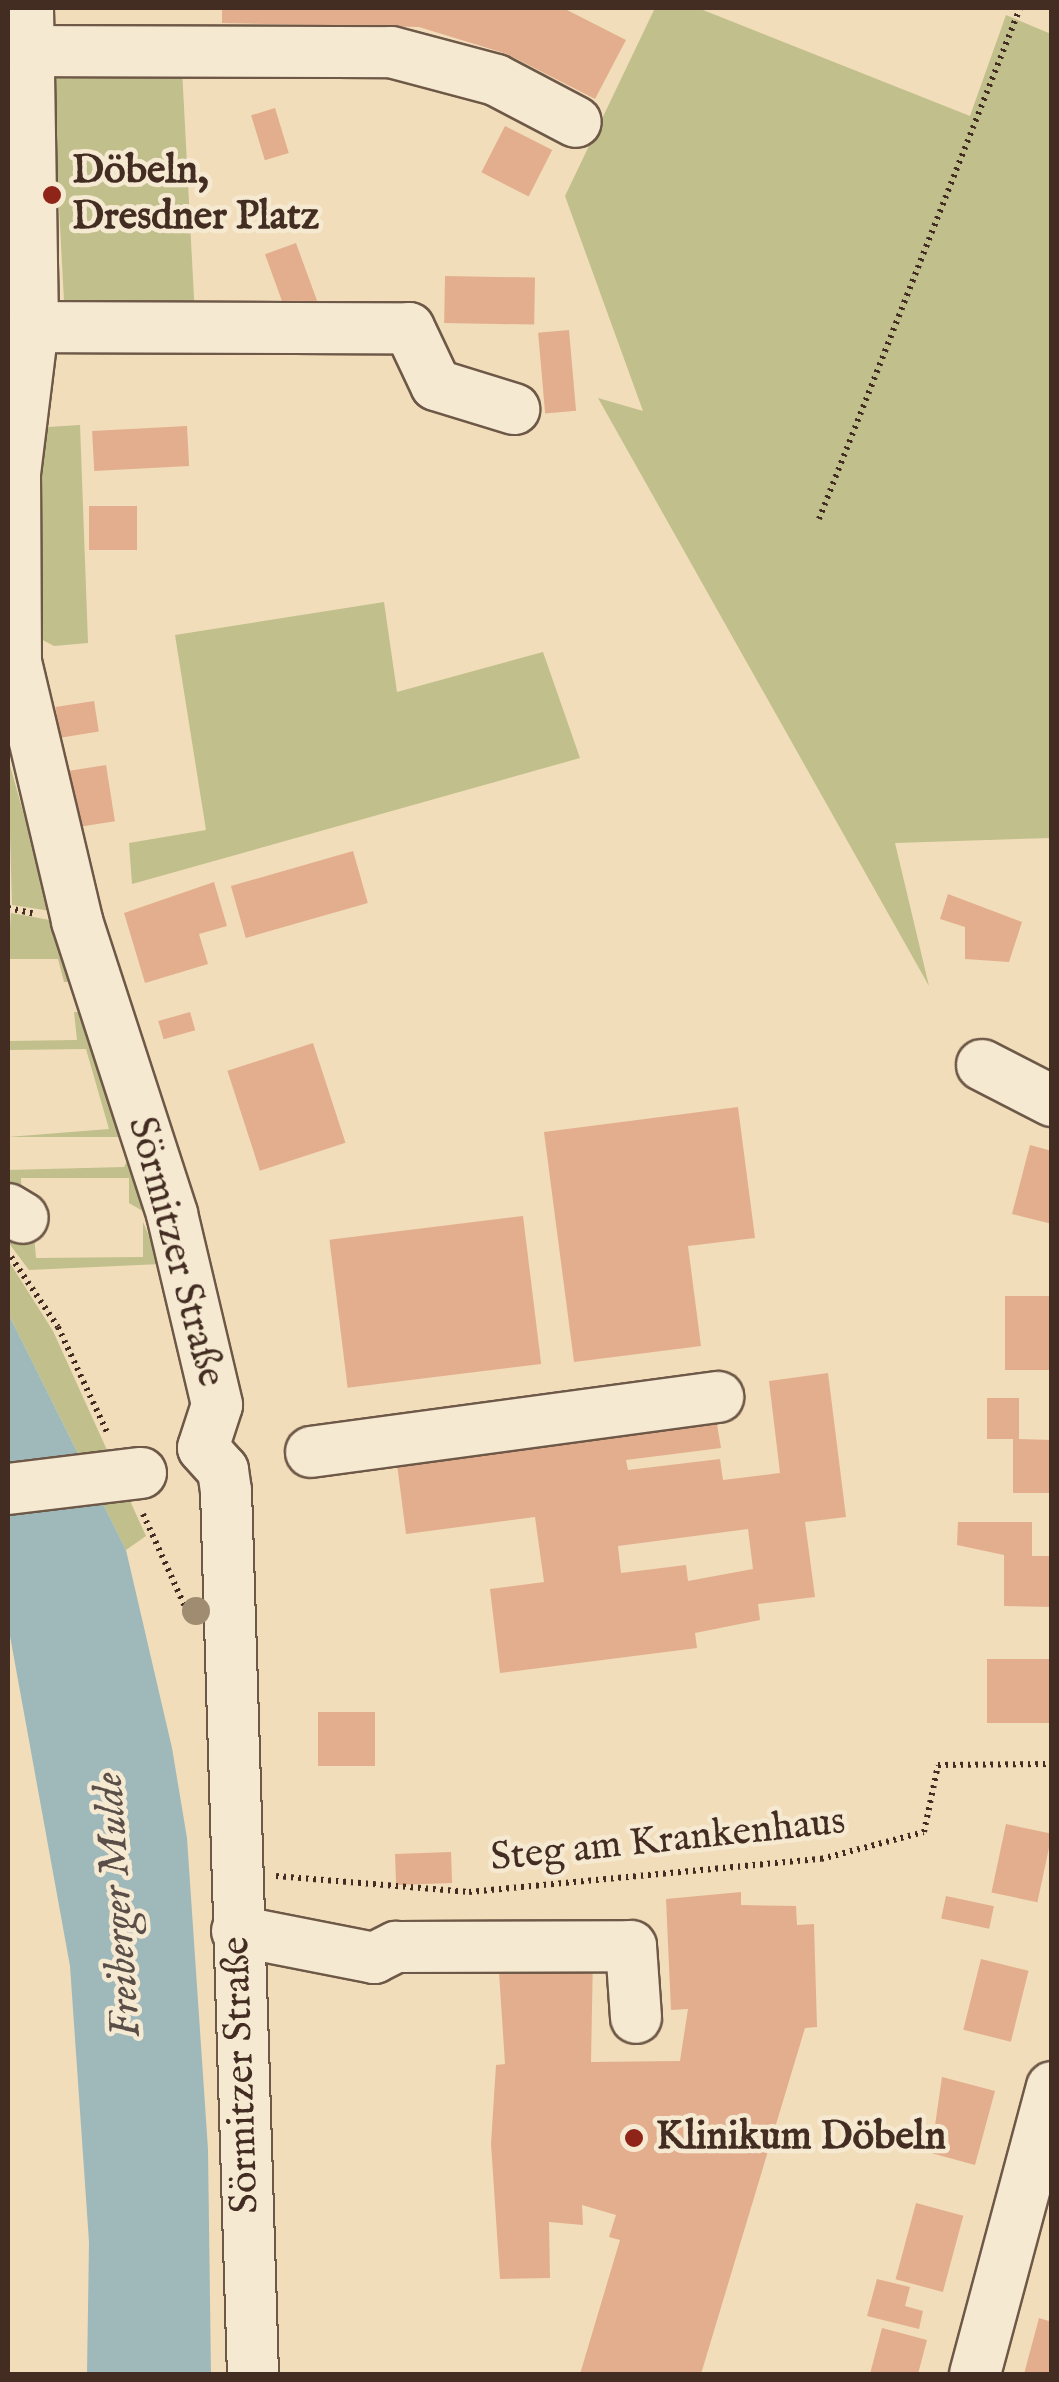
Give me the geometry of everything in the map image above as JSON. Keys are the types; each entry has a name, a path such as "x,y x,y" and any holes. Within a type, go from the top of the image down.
{"street":[{"path":"29,29 392,52 496,80 576,122"},
{"name":"Sörmitzer Straße","path":"29,29 33,327 14,435 12,574 31,748 200,1314 217,1405 203,1448 223,1470 226,1490 236,1930 253,2374"},
{"path":"33,327 409,328 436,385 514,409"},
{"path":"982,1065 1052,1101"},
{"path":"311,1452 718,1397"},
{"path":"8,1489 132,1475 203,1448"},
{"path":"236,1930 374,1958 396,1947 631,1946 636,2018"},
{"path":"975,2374 1052,2087"}],"path":[{"path":"820,519 1020,8"},
{"path":"13,1226 58,1328 132,1475 171,1592 230,1641"},
{"name":"Steg am Krankenhaus","path":"235,1870 468,1892 820,1858 924,1832 938,1765 1052,1764"}],"shaded area":[{"path":"655,8 698,8 970,116 1006,15 1051,34 1051,838 895,843 929,986 598,398 643,411 565,196"},
{"path":"182,69 195,322 65,328 52,76"},
{"path":"80,425 88,643 54,646 37,637 33,440 48,427"},
{"path":"384,602 397,692 543,652 580,758 132,884 129,843 206,830 175,635"},
{"path":"9,762 51,911 12,905"},
{"path":"11,913 55,921 72,982 64,982 58,959 8,959"},
{"path":"74,1012 84,1012 123,1137 8,1137 109,1129 86,1049 8,1050 8,1041 77,1040"},
{"path":"130,1155 148,1214 129,1203 129,1178 21,1178 22,1204 8,1188 8,1170 124,1167"},
{"path":"143,1222 161,1264 29,1270 8,1242 8,1223 34,1235 36,1258 143,1257"},
{"path":"8,1260 53,1331 146,1536 126,1550 8,1313"}],"water":[{"name":"Freiberger Mulde","path":"8,1313 126,1550 172,1748 187,1838 208,2149 211,2374 87,2374 89,2242 70,1966 8,1625"}],"building":[{"path":"222,8 563,8 626,40 595,99 507,54 419,27 222,23"},
{"path":"275,108 289,153 265,160 251,115"},
{"path":"505,126 552,150 529,196 481,172"},
{"path":"296,243 321,312 290,323 265,254"},
{"path":"445,276 535,278 534,325 444,323"},
{"path":"569,330 576,411 545,413 538,333"},
{"path":"187,426 189,466 94,471 92,431"},
{"path":"89,506 137,506 137,550 89,550"},
{"path":"94,701 99,732 60,738 55,707"},
{"path":"106,765 115,821 78,827 69,771"},
{"path":"353,851 368,903 246,938 231,886"},
{"path":"214,882 227,926 199,934 208,964 145,983 124,913"},
{"path":"948,894 1022,922 1009,962 965,959 965,927 940,919"},
{"path":"190,1012 195,1030 164,1039 158,1021"},
{"path":"313,1043 345,1143 260,1171 227,1071"},
{"path":"738,1107 755,1238 688,1246 701,1346 574,1362 544,1132"},
{"path":"1030,1145 1052,1151 1052,1224 1012,1214"},
{"path":"523,1216 541,1364 348,1388 329,1240"},
{"path":"1005,1296 1052,1296 1052,1370 1005,1370"},
{"path":"828,1373 846,1517 805,1522 815,1597 758,1604 760,1620 695,1633 697,1648 500,1673 490,1589 544,1582 535,1517 406,1534 397,1464 717,1424 721,1448 626,1460 628,1470 720,1459 723,1480 780,1473 769,1381","holes":["748,1529 753,1569 688,1581 686,1565 621,1573 618,1546"]},
{"path":"987,1398 1019,1398 1019,1439 1052,1440 1052,1493 1013,1493 1013,1439 987,1439"},
{"path":"958,1522 1032,1522 1032,1556 1052,1556 1052,1607 1004,1606 1004,1555 957,1545"},
{"path":"987,1659 1052,1659 1052,1723 987,1723"},
{"path":"318,1712 375,1712 375,1766 318,1766"},
{"path":"1006,1824 1052,1834 1037,1902 991,1892"},
{"path":"451,1852 452,1883 396,1885 395,1854"},
{"name":"Klinikum Döbeln","path":"741,1892 741,1905 796,1906 797,1925 814,1924 817,2027 805,2028 701,2374 580,2374 620,2240 609,2237 616,2215 582,2205 583,2225 549,2222 550,2278 500,2279 491,2144 496,2065 505,2064 498,1957 593,1955 591,2062 680,2061 688,2009 671,2010 666,1899"},
{"path":"946,1896 994,1906 989,1929 941,1918"},
{"path":"981,1959 1029,1971 1011,2042 963,2030"},
{"path":"942,2077 995,2091 975,2165 931,2153"},
{"path":"916,2203 963,2216 943,2292 896,2279"},
{"path":"877,2279 910,2287 905,2306 923,2311 919,2329 867,2316"},
{"path":"1039,2318 1052,2322 1052,2374 1024,2374"},
{"path":"882,2328 927,2340 918,2374 870,2374"}],"place":[{"name":"Döbeln, Dresdner Platz","path":"52,195"},
{"name":"Klinikum Döbeln","path":"634,2138"}]}
